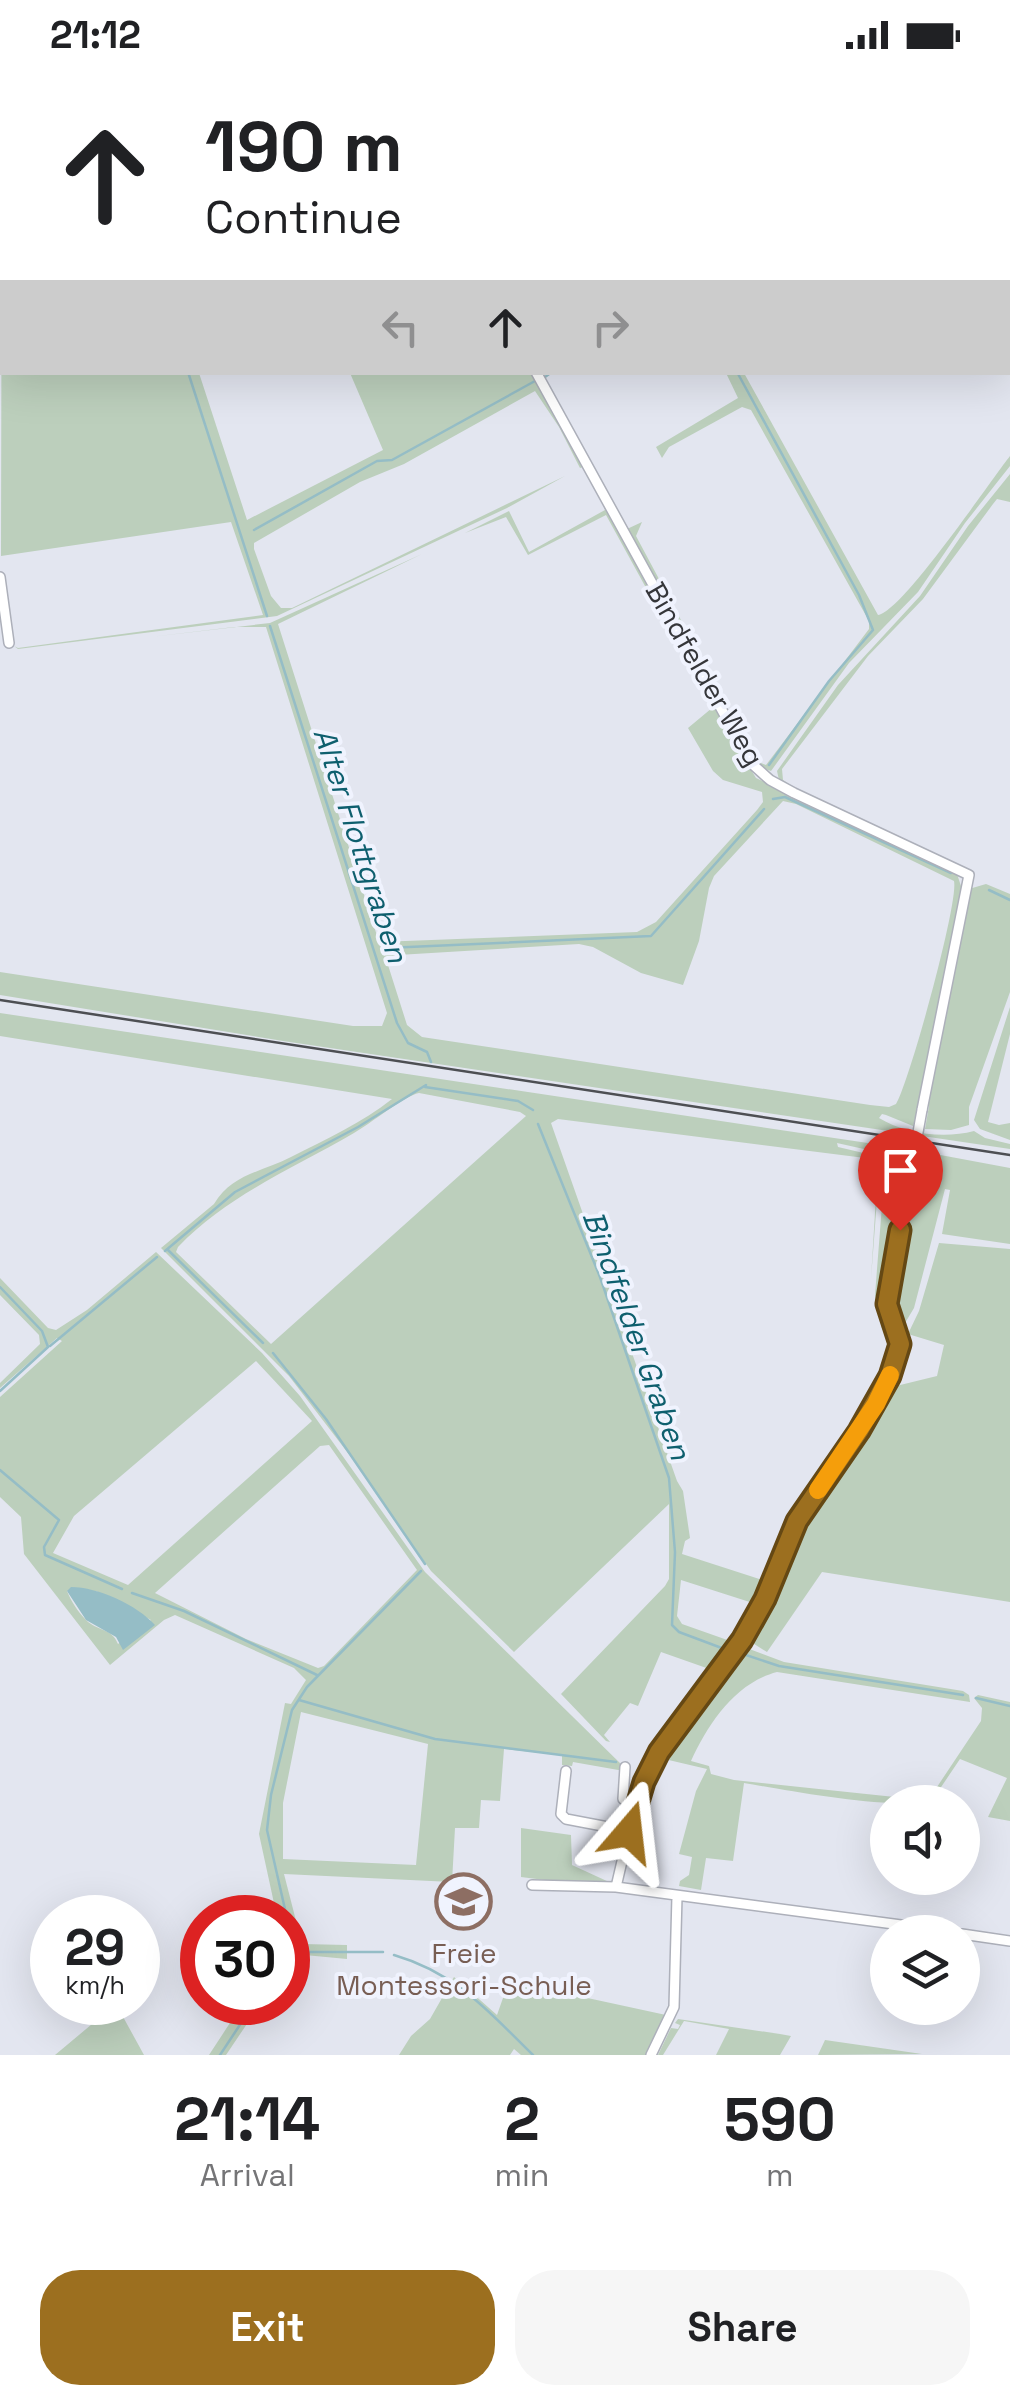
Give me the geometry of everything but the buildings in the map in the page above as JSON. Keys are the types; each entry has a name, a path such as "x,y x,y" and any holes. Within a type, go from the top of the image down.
{"street":[{"name":"Bindfelder Weg","path":"538,375 751,763 770,780 794,793 969,875 887,1304 900,1344 896,1360 876,1404 797,1521 765,1599 740,1644 659,1752 636,1808"},
{"path":"0,577 10,643"},
{"path":"616,1886 636,1808 624,1799 626,1766"},
{"path":"566,1771 561,1814 566,1820 629,1832"},
{"path":"532,1885 616,1886 870,1921"},
{"path":"650,2055 673,2013 677,1896"},
{"path":"980,1937 1010,1941"}],"green space":[{"path":"1,375 200,375 247,520 383,450 351,375 532,375 583,467 580,468 535,391 404,464 360,482 254,543 254,549 271,596 281,608 292,608 565,476 507,508 277,616 18,649 14,646 263,615 231,522 1,556"},
{"path":"727,375 745,375 878,615 890,608 925,571 1010,456 1010,466 918,592 849,663 771,771 759,767 738,736 627,529 642,522 636,536 713,680 721,704 766,765 869,629 869,621 751,410 742,407 669,447 662,458 656,447 738,398"},
{"path":"1010,474 1010,502 997,499 923,599 868,656 782,769 783,780 798,790 779,780 777,771 838,685 920,596"},
{"path":"600,494 756,778 957,874 962,889 919,1109 913,1126 882,1114 879,1118 925,1134 974,1131 1010,1144 1010,1149 0,995 0,972 353,1026 382,1026 387,1013 266,627 236,627 270,623 422,554 278,624 379,942 637,932 656,922 757,810 763,802 762,792 723,780 713,771 688,728 712,708 606,515 528,555 506,517 465,533 509,511 529,552 605,510","holes":["783,801 954,881 949,922 932,992 896,1104 870,1105 422,1037 407,1025 388,965 398,955 579,944 593,947 641,973 683,985 699,941 714,876"]},
{"path":"986,884 1010,894 1010,992 969,1107 969,1125 951,1130 925,1129 929,1106 926,1105 969,889"},
{"path":"1010,1007 1010,1034 988,1122 1010,1123 1010,1140 980,1129 974,1120"},
{"path":"0,1013 908,1149 883,1306 895,1342 882,1329 875,1295 886,1154 837,1143 838,1147 880,1160 871,1279 878,1163 873,1159 558,1119 551,1123 683,1491 690,1538 685,1541 682,1554 769,1582 759,1605 681,1580 677,1616 682,1624 733,1642 744,1630 715,1671 661,1652 638,1706 630,1703 604,1735 610,1742 606,1741 561,1694 669,1579 669,1504 514,1652 431,1571 289,1376 161,1248 239,1180 330,1137 392,1099 0,1036","holes":["413,1095 526,1116 271,1344 176,1252 197,1229 239,1198"]},
{"path":"919,1151 1010,1168 1010,1244 942,1234 950,1190 945,1189 914,1308 902,1328 889,1312"},
{"path":"939,1243 1010,1249 1010,1602 822,1572 767,1652 751,1642 749,1636 798,1531 892,1387 937,1376 944,1345 908,1334"},
{"path":"156,1252 262,1353 300,1396 425,1572 624,1771 573,1762 572,1766 562,1765 562,1755 504,1749 500,1801 481,1800 479,1828 455,1828 452,1882 284,1874 289,1895 272,1895 259,1834 285,1703 291,1704 306,1680 294,1668 175,1615 110,1665 24,1554 21,1517 0,1497 0,1397 62,1341 57,1338 0,1388 0,1383 40,1344 39,1335 0,1295 0,1278 48,1328 56,1330 87,1310","holes":["256,1361 312,1421 128,1585 53,1553 74,1516","329,1445 417,1570 324,1666 318,1668 246,1639 155,1593 320,1446","67,1591 96,1591 151,1620 118,1644 112,1635 86,1620","301,1712 428,1744 416,1865 283,1859 283,1803"]},
{"path":"744,1647 784,1662 969,1695 970,1702 777,1672 748,1685 715,1719 691,1761 709,1766 711,1774 734,1780 870,1794 870,1802 744,1783 733,1861 706,1858 701,1890 679,1886 689,1875 692,1857 679,1854 696,1791 707,1769 660,1758"},
{"path":"978,1695 1010,1702 1010,1821 988,1817 1007,1778 960,1759 942,1785 938,1785 981,1721 982,1708 974,1698"},
{"path":"521,1828 571,1835 572,1865 609,1882 568,1883 521,1877"},
{"path":"310,1944 347,1945 347,1959 310,1956"},
{"path":"454,1977 497,2015 509,1981 666,2015 646,2055 521,2055 514,2049 510,2055 399,2055 411,2036 430,2019"},
{"path":"678,2019 791,2036 780,2055 716,2055 729,2029 684,2021 663,2055 658,2055 671,2028 678,2029"},
{"path":"91,2025 128,2025 144,2055 55,2055"},
{"path":"229,2025 246,2025 226,2055 209,2055"},
{"path":"825,2040 922,2054 818,2055"}],"water":[{"path":"71,1587 116,1598 155,1625 123,1650 116,1637 86,1620 67,1591"}],"waterway":[{"name":"Alter Flottgraben","path":"189,375 267,616"},
{"path":"739,375 859,595 873,630 829,681 769,765"},
{"path":"254,530 377,461 392,460 535,381"},
{"name":"Alter Flottgraben","path":"270,626 397,1023 408,1043 427,1052 431,1062"},
{"path":"773,799 785,797 951,873"},
{"path":"386,948 651,936 764,809"},
{"path":"989,890 1010,900"},
{"name":"Alter Flottgraben","path":"165,1251 235,1192 358,1127 426,1085"},
{"name":"Bindfelder Graben","path":"425,1087 518,1101 533,1110"},
{"name":"Bindfelder Graben","path":"538,1124 600,1277 669,1478 675,1552 672,1625 679,1632 727,1650"},
{"path":"168,1250 263,1343"},
{"name":"Alter Flottgraben","path":"50,1346 157,1257"},
{"path":"0,1287 42,1331 48,1347 0,1391"},
{"path":"273,1353 326,1419 425,1564"},
{"path":"0,1470 59,1520 44,1547 45,1555 122,1589"},
{"path":"282,1895 267,1830 271,1795 292,1710 307,1687 421,1571"},
{"path":"132,1593 184,1611 317,1675"},
{"name":"Bindfelder Graben","path":"740,1653 779,1666 963,1695"},
{"name":"Bindfelder Graben","path":"976,1698 1010,1706"},
{"path":"299,1700 435,1739 616,1762"},
{"path":"310,1952 383,1952"},
{"path":"394,1955 453,1983 533,2055"},
{"path":"220,2055 240,2025"}],"railway":[{"path":"0,1000 1010,1155"}],"slow traffic":[{"path":"818,1490 876,1404 890,1375"}],"place":[{"name":"Freie Montessori-Schule","path":"464,1902"}],"route":[{"path":"629,1832 644,1782 659,1752 742,1640 765,1599 797,1521 859,1431 890,1376 900,1344 887,1304 900,1230"}]}
